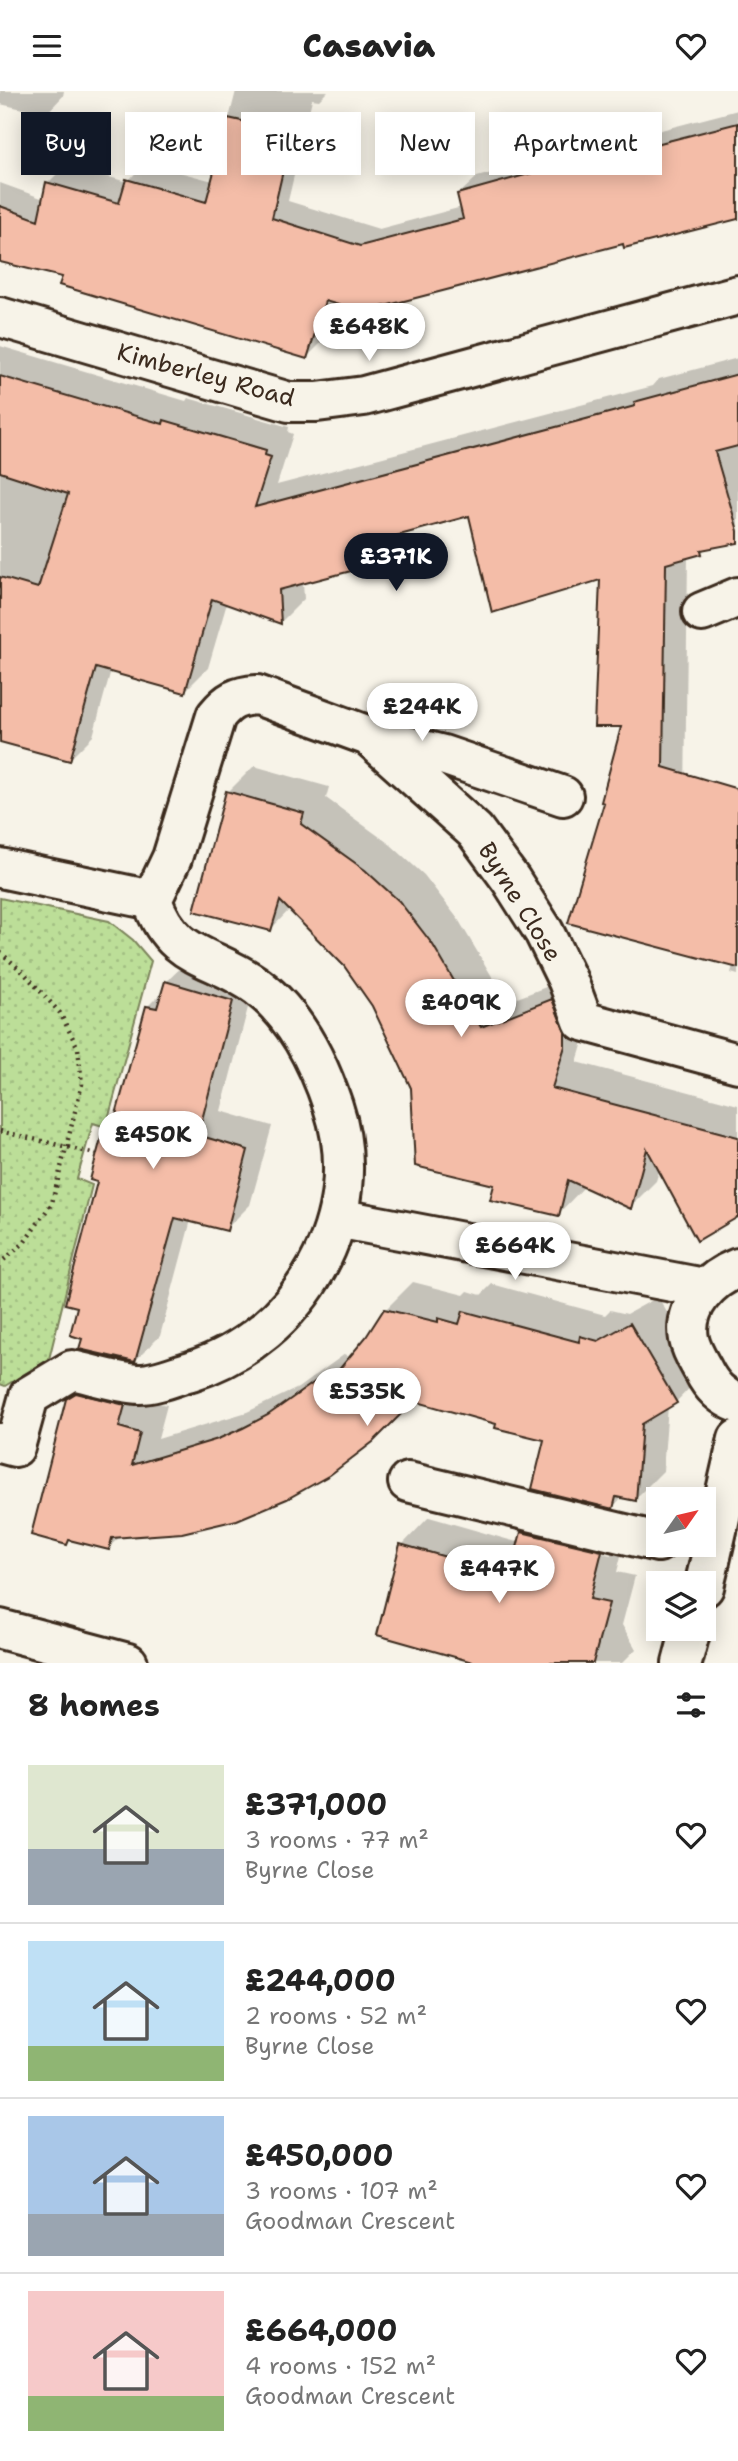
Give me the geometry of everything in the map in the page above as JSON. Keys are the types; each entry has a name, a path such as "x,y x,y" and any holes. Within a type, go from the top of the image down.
{"street":[{"name":"Kimberley Road","path":"0,317 254,393 289,402 317,402 364,395 738,295"},
{"path":"702,612 738,597"},
{"name":"Byrne Close","path":"152,899 172,858 216,716 228,702 241,696 257,695 369,736 475,831 544,932 568,981 583,1021 738,1063"},
{"path":"369,736 443,755 563,796"},
{"path":"0,868 152,899 159,922 176,941 193,953 230,969 283,1009 303,1038 321,1072 337,1123 342,1151 342,1192 328,1248 308,1283 290,1306 266,1329 237,1350 206,1366 140,1384 72,1370 29,1396 15,1447 0,1443"},
{"path":"337,1218 704,1288"},
{"path":"738,1268 723,1274 704,1288 691,1313 689,1339 710,1384 727,1399 738,1403"},
{"path":"695,1557 718,1568 738,1439"},
{"path":"408,1482 646,1539"},
{"path":"0,1629 128,1663"},
{"path":"682,1663 688,1641"}],"path":[{"path":"0,953 24,973 60,1013 78,1048 82,1084 52,1203 24,1243 0,1263"},
{"path":"0,1131 96,1154"}],"green space":[{"path":"0,898 109,921 133,940 151,961 106,1127 93,1123 77,1179 92,1185 49,1359 5,1386 0,1384"}],"building":[{"path":"228,118 241,121 241,175 282,175 272,218 360,246 463,219 457,194 525,175 662,175 662,142 738,123 738,219 624,248 623,244 362,312 325,301 307,359 59,285 62,277 0,262 0,206 38,220 46,182 119,203 126,179 206,202 213,175 227,175"},
{"path":"738,374 738,446 715,452 738,531 738,543 701,550 702,554 666,564 663,767 738,789 738,968 568,923 604,803 601,802 621,727 594,727 600,580 492,613 469,516 345,550 351,571 279,590 281,624 212,599 185,693 96,668 70,761 0,742 0,577 38,588 68,494 0,472 0,376 163,424 164,420 266,450 265,455 271,457 255,507 635,406 634,402"},
{"path":"226,791 304,813 301,824 365,870 399,901 433,945 481,1027 552,999 565,1032 565,1046 552,1088 738,1137 738,1217 697,1241 647,1149 631,1209 568,1180 559,1216 490,1200 494,1185 415,1166 411,1088 372,1006 344,966 280,901 271,931 194,911"},
{"path":"165,981 233,1001 198,1135 248,1150 227,1231 175,1218 135,1362 79,1349 82,1339 70,1335 77,1307 65,1304 97,1182 90,1180 104,1127 112,1129 146,1006 157,1008"},
{"path":"384,1309 438,1322 438,1318 459,1324 463,1311 579,1342 580,1336 598,1341 630,1323 677,1403 642,1424 636,1501 616,1497 613,1509 532,1489 544,1440 495,1428 496,1424 414,1401 373,1442 330,1475 287,1499 237,1520 182,1533 112,1538 109,1550 69,1540 67,1545 31,1535 66,1399 76,1393 125,1405 119,1427 140,1433 132,1465 218,1439 243,1428 268,1415 316,1381 323,1389 366,1337"},
{"path":"521,1532 602,1551 590,1599 609,1603 593,1663 476,1663 377,1635 400,1544 510,1575"}]}
